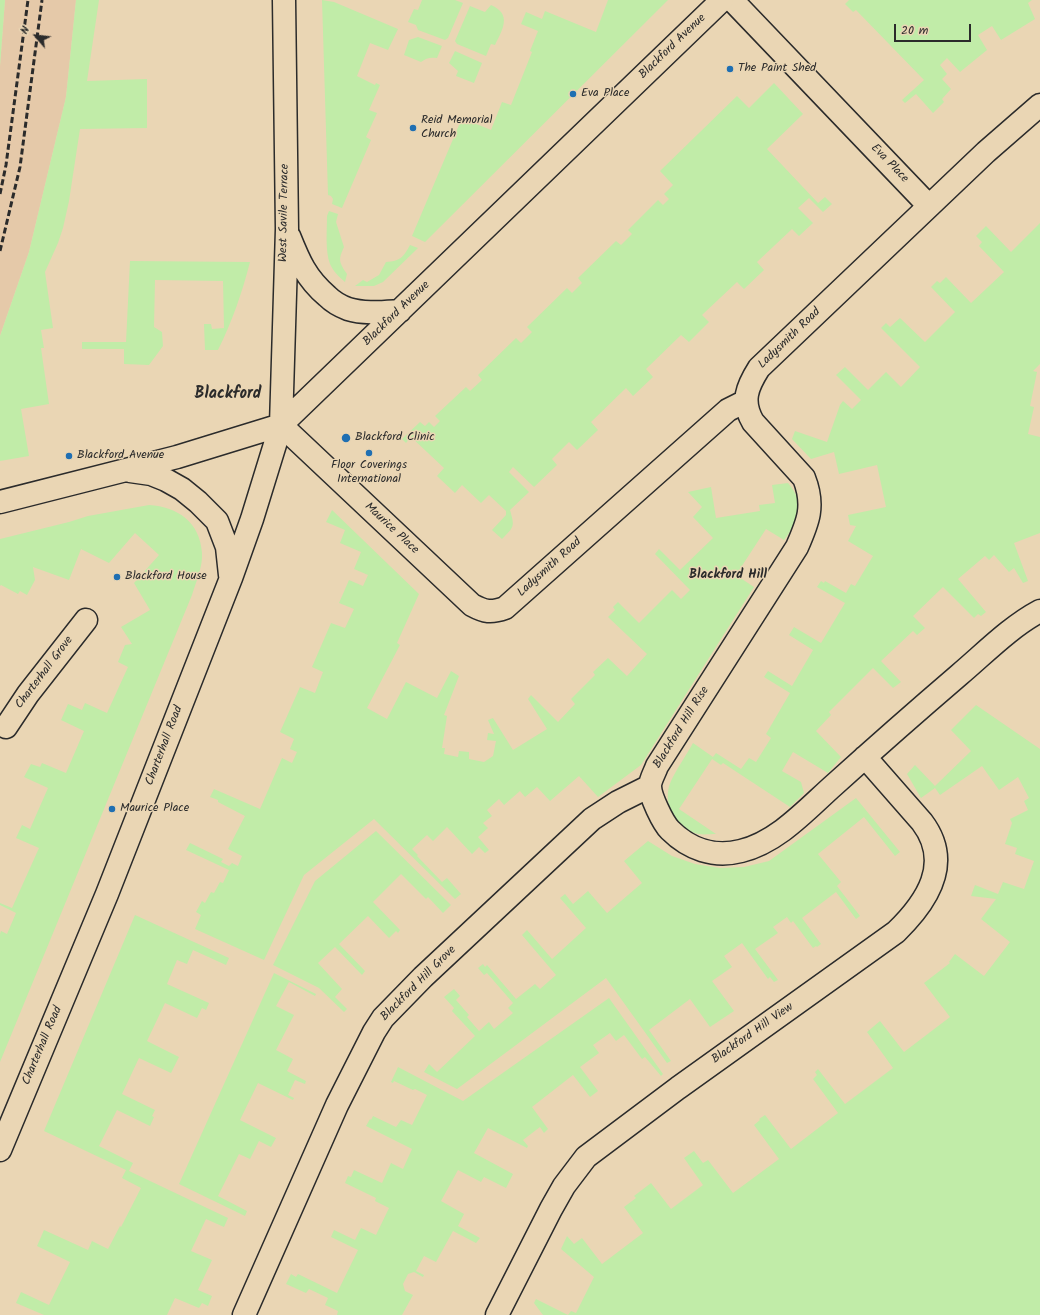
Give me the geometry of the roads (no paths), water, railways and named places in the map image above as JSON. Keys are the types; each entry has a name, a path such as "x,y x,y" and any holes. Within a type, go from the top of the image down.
{"street":[{"name":"West Savile Terrace","path":"281,425 287,229 284,0"},
{"name":"Blackford Avenue","path":"0,502 177,457 281,425 722,0"},
{"name":"Eva Place","path":"732,0 929,206"},
{"name":"Ladysmith Road","path":"487,612 496,612 505,608 728,410 746,401 748,389 759,368 986,152 1040,105"},
{"path":"287,229 300,263 307,275 315,286 332,300 347,309 363,312 400,311"},
{"name":"Blackford Hill Rise","path":"650,786 660,760 796,547 804,532 810,510 810,499 804,478 753,422 748,413 746,401"},
{"name":"Charterhall Road","path":"0,1150 107,894 231,578 252,519 281,425"},
{"name":"Maurice Place","path":"281,425 472,605 487,612"},
{"path":"125,470 151,474 166,480 182,489 198,502 217,521 227,547 231,578"},
{"path":"650,786 654,802 666,826 678,838 698,849 712,853 730,853 752,847 780,832 1008,633 1040,611"},
{"name":"Charterhall Grove","path":"2,730 86,620"},
{"name":"Blackford Hill View","path":"497,1315 551,1209 568,1181 586,1157 678,1088 896,932 919,908 932,884 936,868 935,849 932,839 922,822 865,757"},
{"name":"Blackford Hill Grove","path":"244,1315 338,1105 366,1046 383,1018 423,977 592,819 618,802 650,786"}],"railway":[{"path":"0,194 6,165 28,0"},
{"path":"0,251 20,167 42,0"}],"place":[{"name":"The Paint Shed","path":"730,69"},
{"name":"Eva Place","path":"573,94"},
{"name":"Reid Memorial Church","path":"413,128"},
{"name":"Blackford Clinic","path":"346,438"},
{"name":"Floor Coverings International","path":"369,453"},
{"name":"Blackford Avenue","path":"69,456"},
{"name":"Blackford House","path":"117,577"},
{"name":"Maurice Place","path":"112,809"}],"district":[{"name":"Blackford","path":"228,395"},
{"name":"Blackford Hill","path":"728,576"}]}
